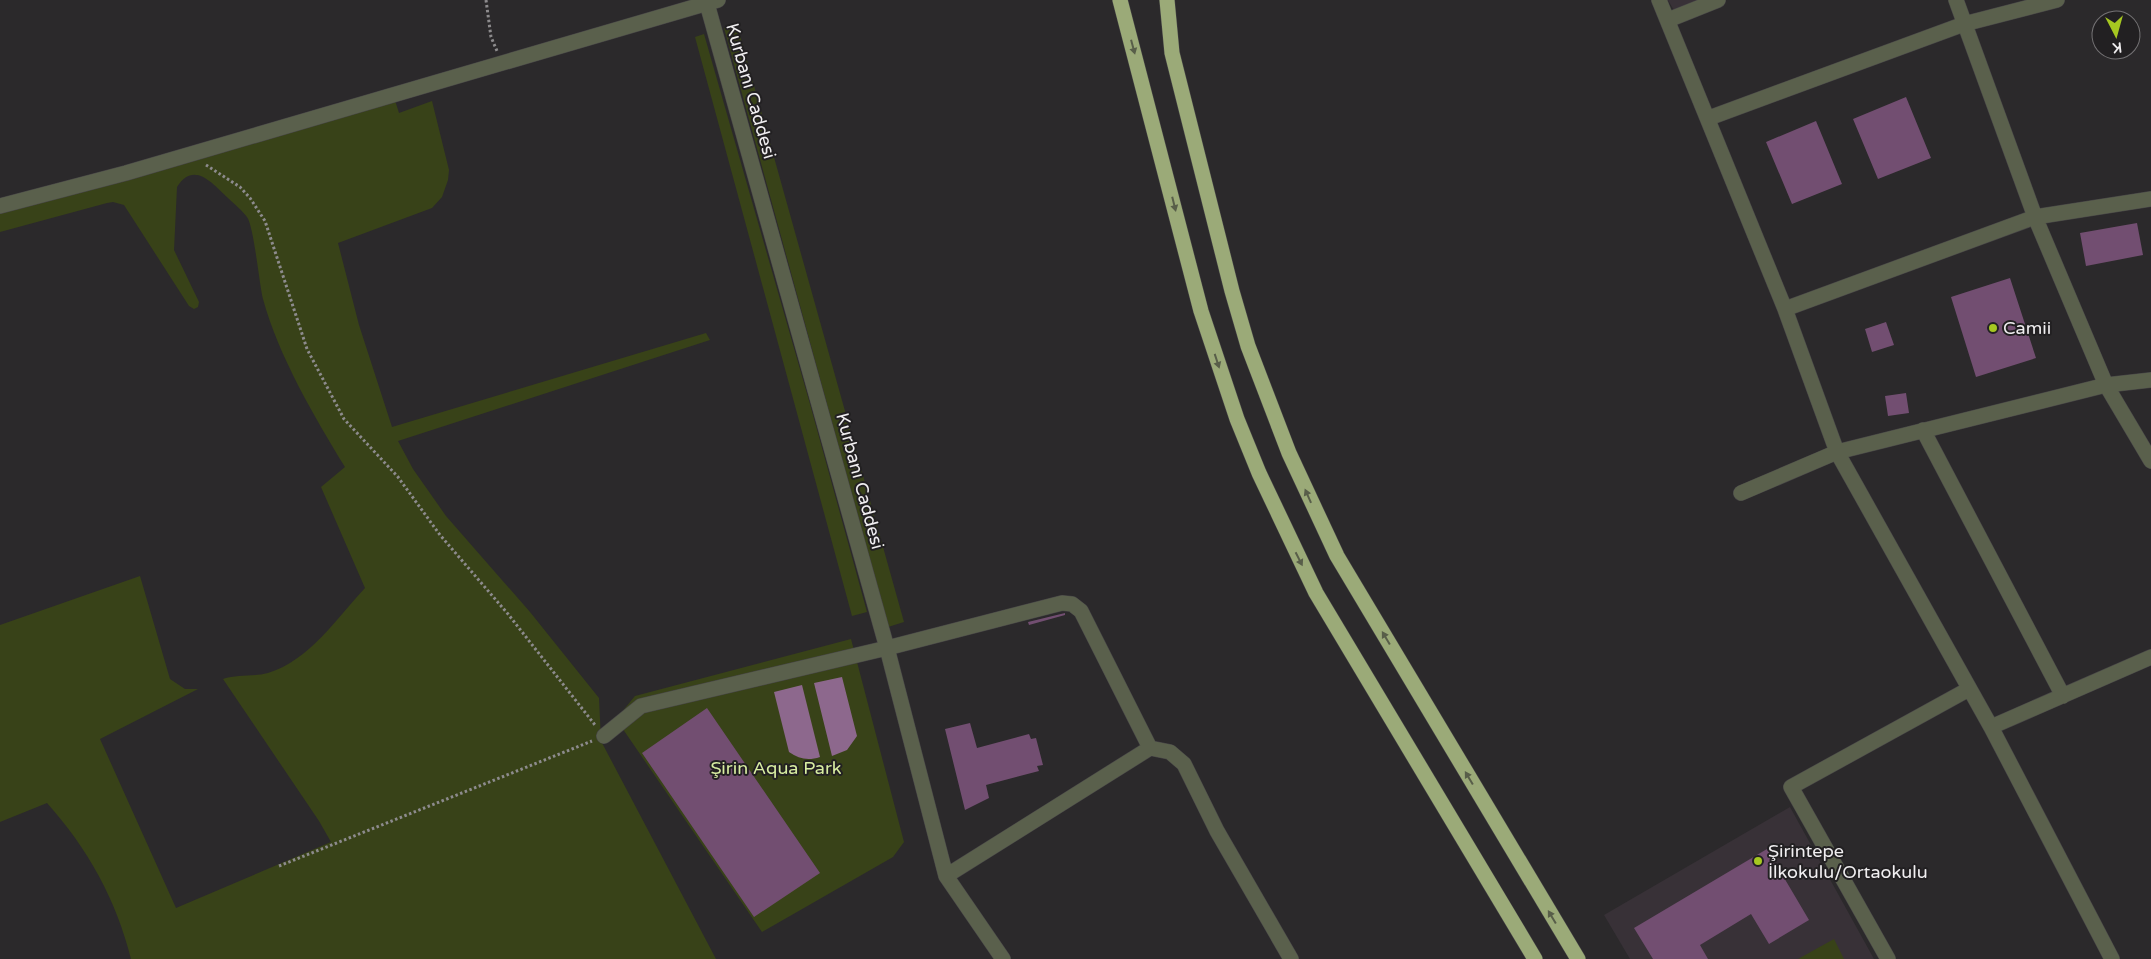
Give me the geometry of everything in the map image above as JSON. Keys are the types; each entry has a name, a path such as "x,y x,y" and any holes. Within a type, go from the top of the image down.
{"highway":[{"path":"1120,0 1201,311 1237,419 1258,473 1316,593 1535,959"},
{"path":"1167,0 1172,53 1227,273 1248,346 1289,453 1337,556 1578,959"}],"street":[{"path":"1659,0 1709,118 1785,309 1837,452 1991,727 2112,959"},
{"path":"1668,20 1718,0"},
{"path":"1956,0 2035,217 2106,384 2151,461"},
{"path":"1709,118 1964,24 2057,0"},
{"path":"0,206 181,157 710,1"},
{"name":"Kurbanı Caddesi","path":"710,1 887,648 946,876 1003,959"},
{"path":"1785,309 2035,217 2151,199"},
{"path":"1741,492 1837,452 2106,384 2151,380"},
{"path":"1923,430 2062,696"},
{"path":"604,736 641,706 887,648 1062,603 1072,604 1081,611 1150,748"},
{"path":"1991,727 2151,657"},
{"path":"1888,959 1791,787 1969,689"},
{"path":"946,876 1150,748 1170,752 1184,764 1217,831 1292,959"}],"path":[{"path":"486,0 491,38 502,63"},
{"path":"181,157 206,165 229,178 259,209 270,233 307,349 344,420 398,477 440,535 508,614 604,736 279,866"}],"shaded area":[{"path":"1668,0 1711,0 1676,14"},
{"path":"842,677 857,736 847,750 832,756 814,683"},
{"path":"802,685 820,757 812,759 800,758 789,752 774,692"},
{"name":"Şirintepe İlkokulu/Ortaokulu","path":"1790,807 1874,959 1630,959 1604,915"}],"green space":[{"path":"737,25 904,622 888,627 724,28"},
{"path":"704,34 810,404 867,612 852,616 695,37"},
{"path":"393,94 399,113 432,101 449,170 448,180 442,197 432,208 338,243 359,325 392,427 706,333 710,340 398,441 413,469 446,516 530,612 599,698 601,741 716,959 131,959 109,895 99,876 75,838 47,803 0,822 0,625 140,576 170,679 185,689 198,689 100,739 176,908 331,842 319,821 223,679 268,673 297,659 310,649 365,588 321,487 345,467 298,386 278,342 263,299 252,232 247,217 210,181 203,177 190,175 183,179 177,187 174,250 199,302 198,307 194,309 189,306 124,205 113,202 107,203 0,232 0,210"},
{"name":"Şirin Aqua Park","path":"851,639 904,842 893,857 762,932 616,719 635,696"},
{"path":"1834,939 1844,959 1798,959"}],"building":[{"path":"1906,97 1931,158 1878,179 1853,119"},
{"path":"1816,121 1842,184 1792,204 1766,142"},
{"path":"2137,223 2143,255 2086,266 2080,233"},
{"name":"Camii","path":"2010,278 2036,358 1976,377 1951,297"},
{"path":"1886,322 1894,345 1872,352 1865,329"},
{"path":"1906,393 1909,413 1888,416 1885,396"},
{"path":"1065,613 1065,615 1029,625 1028,622"},
{"path":"707,708 820,873 754,917 642,753"},
{"path":"970,723 977,748 1029,734 1031,739 1036,738 1043,765 1037,766 1039,771 986,785 989,798 965,810 945,729"},
{"path":"1767,849 1809,920 1769,944 1751,914 1700,945 1708,959 1653,959 1634,928"}],"place":[{"name":"Camii","path":"1993,328"},
{"name":"Şirintepe İlkokulu/Ortaokulu","path":"1758,861"}]}
